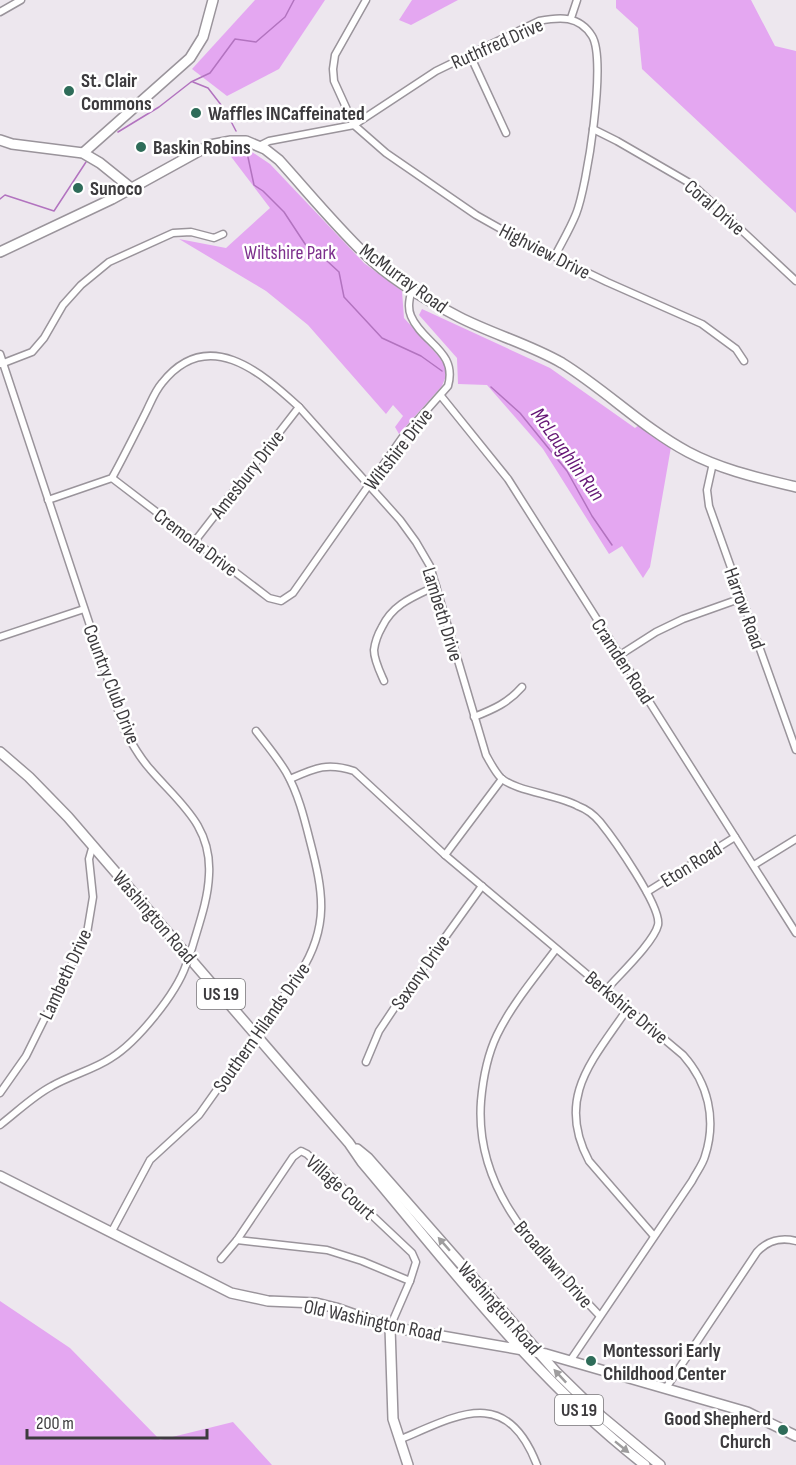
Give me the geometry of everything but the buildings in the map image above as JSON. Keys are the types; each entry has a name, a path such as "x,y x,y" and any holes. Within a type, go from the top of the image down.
{"main road":[{"path":"83,153 190,58 203,37 213,0"},
{"path":"0,140 12,144 83,153 131,188"},
{"name":"McMurray Road","path":"0,252 76,217 210,145 246,141 259,146 279,160 365,254 459,318 561,363 675,444 713,463 796,487"},
{"name":"Washington Road","path":"0,752 48,795 93,845 350,1143 362,1162 520,1348 564,1395 604,1432 645,1465"},
{"name":"Washington Road","path":"350,1143 368,1158 567,1384 601,1416 660,1465"},
{"name":"Old Washington Road","path":"0,1176 231,1293 268,1301 316,1304 336,1308 390,1327 537,1352 747,1412 796,1436"},
{"path":"390,1327 391,1404 393,1419 408,1465"}],"street":[{"path":"0,12 21,0"},
{"path":"354,125 334,81 333,69 335,55 366,0"},
{"path":"570,18 577,0"},
{"name":"Ruthfred Drive","path":"259,146 269,141 354,125 436,71 539,21 570,18 583,26 593,37 597,53 593,129 577,213 555,256"},
{"path":"470,55 506,134"},
{"name":"Highview Drive","path":"354,125 386,153 476,215 524,242 702,324 736,349 744,361"},
{"name":"Coral Drive","path":"593,129 693,185 796,280"},
{"path":"2,364 32,352 45,338 63,305 81,285 110,262 173,233 190,232 214,238 223,234"},
{"name":"Wiltshire Drive","path":"281,600 293,593 402,438 448,386 449,364 411,315 409,301 412,288"},
{"name":"Country Club Drive","path":"0,354 125,731 146,764 190,812 204,840 209,875 192,948 181,979 166,1001 120,1052 98,1066 50,1087 0,1125"},
{"name":"Lambeth Drive","path":"112,478 160,384 174,369 189,360 206,356 226,357 244,364 283,392 400,520 430,566 486,755 502,779"},
{"name":"Cramden Road","path":"441,396 508,479 796,933"},
{"name":"Amesbury Drive","path":"195,541 299,407"},
{"name":"Harrow Road","path":"713,463 707,490 709,506 794,735 796,750"},
{"path":"48,500 112,478"},
{"name":"Cremona Drive","path":"112,478 269,598 281,600"},
{"path":"384,681 374,650 387,615 401,602 436,586"},
{"path":"620,655 656,632 742,598"},
{"path":"0,637 84,609"},
{"path":"474,717 502,706 522,687"},
{"name":"Southern Hilands Drive","path":"111,1233 150,1160 199,1115 306,965 317,939 321,923 320,880 302,810 290,779 256,731"},
{"name":"Berkshire Drive","path":"290,779 328,765 354,771 445,855 683,1055 691,1064 709,1098 710,1131 705,1157 692,1180 570,1361"},
{"path":"445,855 502,779 523,788 563,798 581,807 599,821 647,892 656,911 658,924 652,938 607,989"},
{"name":"Eton Road","path":"647,892 735,837"},
{"path":"754,865 796,839"},
{"name":"Lambeth Drive","path":"0,1093 26,1056 87,933 93,897 89,859 93,845"},
{"name":"Saxony Drive","path":"366,1062 384,1023 482,886"},
{"name":"Broadlawn Drive","path":"556,948 519,999 497,1035 486,1064 480,1119 488,1165 506,1206 534,1245 600,1317"},
{"path":"628,1008 585,1071 578,1091 577,1127 582,1147 589,1161 654,1236"},
{"name":"Village Court","path":"221,1259 237,1240 293,1157 301,1152 307,1154 412,1253 416,1262 390,1327"},
{"path":"666,1388 757,1252 772,1241 787,1239 796,1241"},
{"path":"237,1240 327,1250 362,1261 410,1281"},
{"path":"399,1440 458,1415 479,1413 498,1415 518,1430 537,1465"}],"green space":[{"path":"255,0 325,0 279,69 227,96 192,69"},
{"path":"412,0 458,0 411,25 399,20"},
{"path":"616,0 751,0 775,46 796,51 796,213 642,69 638,28 616,8"},
{"name":"Wiltshire Park","path":"226,150 252,152 270,164 364,263 402,291 404,318 442,360 447,373 442,386 399,434 395,427 403,416 393,405 386,414 308,325 266,291 179,239 226,248 270,208"},
{"path":"422,309 550,368 635,428 639,425 671,447 650,567 643,578 622,546 609,554 543,449 487,385 458,384 457,358 419,315"},
{"path":"0,1301 70,1348 160,1440 233,1422 272,1465 0,1465"}],"waterway":[{"path":"118,132 159,107 191,82 210,73 235,39 256,42 285,17 294,0"},
{"name":"McLaughlin Run","path":"193,82 208,88 225,110 236,131"},
{"name":"McLaughlin Run","path":"246,148 254,185 284,212 309,250 326,260 339,272 344,297 382,338 421,356 442,371"},
{"name":"McLaughlin Run","path":"0,199 5,195 54,211 86,162"},
{"name":"McLaughlin Run","path":"491,387 520,413 567,471 592,516 612,545"}],"place":[{"name":"St. Clair Commons","path":"69,91"},
{"name":"Waffles INCaffeinated","path":"196,113"},
{"name":"Baskin Robins","path":"141,147"},
{"name":"Sunoco","path":"78,188"},
{"name":"Montessori Early Childhood Center","path":"591,1361"},
{"name":"Good Shepherd Church","path":"783,1430"}]}
